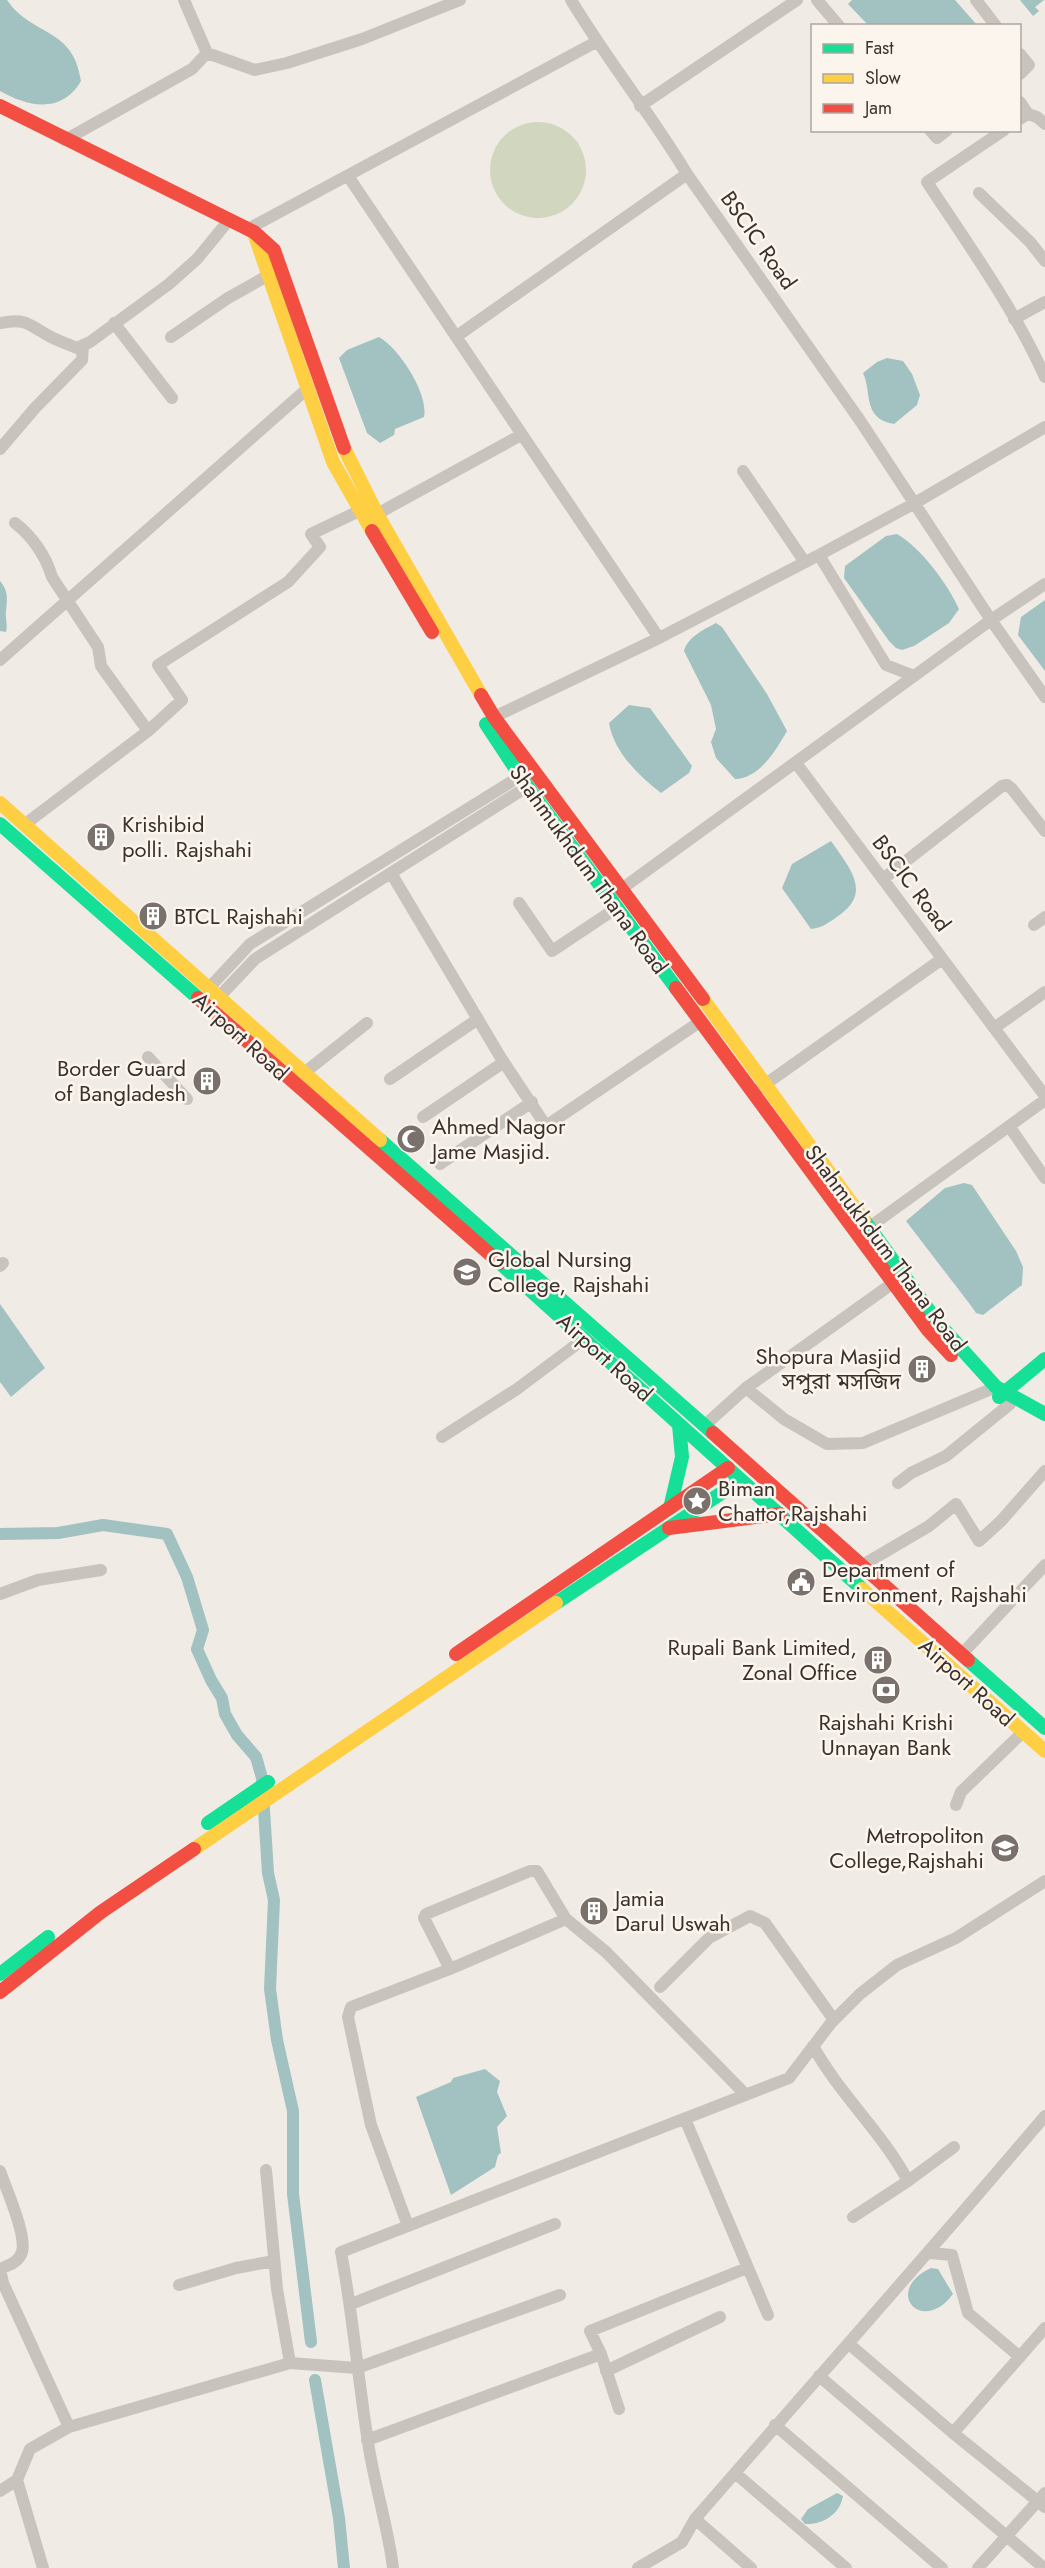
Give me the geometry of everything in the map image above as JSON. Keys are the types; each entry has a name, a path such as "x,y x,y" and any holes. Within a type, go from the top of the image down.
{"main road":[{"name":"Shahmukhdum Thana Road","path":"0,106 251,230 269,244 278,257 347,456 377,514 494,717 530,777 614,902 701,1021 759,1089"},
{"name":"Shahmukhdum Thana Road","path":"251,230 269,274 333,462 485,723 623,889 759,1089 863,1232 1000,1394 1045,1414"},
{"name":"Airport Road","path":"0,803 146,942 679,1425 1045,1751"},
{"name":"Airport Road","path":"0,824 146,942 214,992 599,1330 1045,1728"},
{"name":"Shahmukhdum Thana Road","path":"863,1232 893,1283 941,1345 1000,1394 1045,1426"},
{"path":"1000,1394 1045,1359"},
{"path":"670,1508 680,1474 683,1453 684,1442 679,1425"},
{"path":"443,1662 728,1468"},
{"path":"0,1992 101,1912 249,1803 741,1480"},
{"path":"665,1529 780,1514"},
{"path":"278,1783 325,1743"},
{"path":"0,1974 93,1902 249,1803"}],"street":[{"path":"184,0 207,53 255,70 362,39 460,0"},
{"name":"BSCIC Road","path":"571,0 596,42 665,138 687,174 915,503 991,620 1045,697"},
{"path":"640,105 797,0"},
{"path":"817,0 837,24"},
{"path":"976,0 994,24"},
{"path":"251,230 596,42"},
{"path":"65,140 192,69 207,53"},
{"path":"1021,55 1029,65 1021,73"},
{"path":"1021,103 1035,117"},
{"path":"932,132 937,138 944,132"},
{"path":"1001,132 927,182 1014,319 1045,377"},
{"path":"457,336 687,174"},
{"path":"348,176 659,638"},
{"path":"979,193 1030,242 1045,261"},
{"path":"0,323 17,320 30,322 51,337 77,348 90,342 169,285 197,259 229,219"},
{"path":"171,337 228,298 269,274"},
{"path":"1014,319 1045,302"},
{"path":"114,323 172,398"},
{"path":"0,449 35,408 82,360 83,345"},
{"path":"0,660 307,389"},
{"path":"494,717 659,638 819,555 915,503 1045,427"},
{"path":"377,514 521,435"},
{"path":"743,471 804,561"},
{"path":"24,825 148,731 182,700 158,665 288,582 320,547 311,534 361,510"},
{"path":"15,523 27,532 98,647 101,666 148,731"},
{"path":"819,555 886,665 914,676"},
{"path":"519,903 552,951 614,902 623,889 991,620 1045,584"},
{"name":"BSCIC Road","path":"796,763 1045,1098 863,1232"},
{"path":"214,992 255,959 391,873 530,777"},
{"path":"214,992 250,944 530,777"},
{"path":"884,879 1002,786 1007,785 1012,789 1045,834"},
{"path":"391,873 504,1062 546,1126 701,1021"},
{"path":"1034,926 1045,916"},
{"path":"759,1089 942,958"},
{"path":"994,1028 1045,992"},
{"path":"390,1079 478,1019"},
{"path":"304,1073 367,1023"},
{"path":"148,1058 187,1099"},
{"path":"423,1118 504,1062"},
{"path":"440,1164 531,1102"},
{"path":"1009,1126 1045,1178"},
{"path":"705,1425 746,1388 893,1283"},
{"path":"442,1437 517,1389 585,1338"},
{"path":"746,1388 784,1419 827,1444 863,1443 1000,1394"},
{"path":"898,1483 911,1473 946,1456 1000,1394"},
{"path":"861,1566 929,1526 956,1504 979,1541 1001,1521 1045,1471"},
{"path":"961,1655 1045,1565"},
{"path":"0,1594 38,1580 101,1570"},
{"path":"956,1805 960,1792 1023,1732"},
{"path":"450,1969 424,1918 432,1910 530,1871 537,1871 566,1919 606,1952 746,2095"},
{"path":"393,2568 367,2440 351,2304 341,2252 789,2078 834,2020 860,1994 897,1965 956,1938 1045,1881"},
{"path":"660,1987 709,1938 750,1916 765,1923 834,2020"},
{"path":"408,2226 371,2125 348,2017 351,2007 450,1969 566,1919"},
{"path":"813,2046 826,2070 896,2158 908,2181"},
{"path":"638,2568 682,2542 694,2519 894,2290 930,2253 1045,2116"},
{"path":"685,2119 768,2315"},
{"path":"852,2217 908,2181 954,2147"},
{"path":"266,2170 274,2261 290,2363"},
{"path":"0,2171 20,2231 22,2251 16,2261 0,2269 3,2283 69,2427"},
{"path":"351,2304 555,2224"},
{"path":"930,2253 952,2255 968,2313 1020,2357"},
{"path":"179,2285 236,2268 274,2261"},
{"path":"619,2409 590,2331 747,2268"},
{"path":"0,2491 16,2480 30,2449 69,2427 290,2363 357,2368 560,2295"},
{"path":"606,2371 720,2317"},
{"path":"953,2433 1045,2328"},
{"path":"849,2344 953,2433 1043,2500 978,2568"},
{"path":"367,2440 600,2354"},
{"path":"819,2376 1044,2568"},
{"path":"774,2426 942,2568"},
{"path":"735,2473 846,2568"},
{"path":"16,2480 43,2568"},
{"path":"694,2519 751,2568"}],"green space":[{"path":"538,122 556,126 572,136 582,152 586,170 582,188 572,204 556,214 538,218 520,214 504,204 494,188 490,170 494,152 504,136 520,126"}],"water":[{"path":"0,0 7,0 28,21 61,41 70,50 77,63 81,81 64,99 54,103 33,104 0,91"},
{"path":"852,0 955,0 976,24 867,24 848,4"},
{"path":"1020,0 1044,0 1035,7 1039,11 1033,16"},
{"path":"379,337 395,351 411,372 422,396 424,407 424,417 395,429 394,435 380,443 367,433 339,358 347,350"},
{"path":"887,358 903,361 912,374 920,395 917,405 894,424 884,421 873,410 863,373 877,362"},
{"path":"897,534 915,548 932,567 959,609 949,623 914,646 902,650 889,641 844,578 845,566 886,536"},
{"path":"0,581 7,596 6,632 0,631"},
{"path":"1045,600 1045,671 1018,635 1021,617"},
{"path":"716,623 722,627 767,694 787,731 760,768 752,774 735,779 716,758 711,742 716,729 711,705 684,651 692,638"},
{"path":"629,705 650,708 692,766 689,773 661,793 628,762 612,734 609,723"},
{"path":"831,841 854,878 855,896 841,914 823,926 811,929 782,888 792,864"},
{"path":"964,1183 972,1185 1016,1251 1023,1267 1022,1285 983,1315 976,1313 906,1221 945,1188"},
{"path":"0,1304 45,1368 11,1397 0,1382"},
{"path":"485,2069 500,2081 497,2092 507,2116 497,2127 501,2153 498,2155 495,2167 451,2195 416,2097 451,2082 453,2078"},
{"path":"931,2268 938,2269 953,2294 941,2306 930,2311 919,2310 912,2305 908,2297 909,2288 917,2277"},
{"path":"837,2493 843,2496 838,2508 830,2517 818,2523 805,2524 801,2519 808,2509"}],"waterway":[{"path":"0,1534 58,1533 103,1525 167,1534 187,1577 203,1630 197,1649 222,1698 225,1714 237,1735 256,1757 262,1778 268,1873 274,1900 270,1989 277,2040 293,2111 293,2194 311,2342"},
{"path":"315,2380 339,2518 344,2568"}],"traffic: fast":[{"path":"486,724 527,786 676,988"},
{"path":"0,824 198,998"},
{"path":"380,1140 713,1433"},
{"path":"864,1220 938,1323 996,1387 1045,1414"},
{"path":"500,1263 862,1589"},
{"path":"999,1397 1045,1359"},
{"path":"670,1508 682,1457 679,1425"},
{"path":"556,1603 741,1480"},
{"path":"968,1660 1045,1728"},
{"path":"208,1823 268,1782"},
{"path":"0,1974 48,1937"}],"traffic: slow":[{"path":"254,233 333,462 372,531"},
{"path":"344,448 377,514 481,695"},
{"path":"0,803 380,1140"},
{"path":"703,999 864,1220"},
{"path":"862,1589 1045,1751"},
{"path":"194,1849 556,1603"}],"traffic: jam":[{"path":"0,106 254,232 274,250 344,448"},
{"path":"372,531 432,632"},
{"path":"481,695 494,717 703,999"},
{"path":"676,988 928,1330 951,1355"},
{"path":"198,998 500,1263"},
{"path":"713,1433 968,1660"},
{"path":"456,1654 728,1468"},
{"path":"669,1528 780,1514"},
{"path":"0,1992 101,1912 194,1849"}],"place":[{"name":"Krishibid polli. Rajshahi","path":"101,837"},
{"name":"BTCL Rajshahi","path":"153,916"},
{"name":"Border Guard of Bangladesh","path":"207,1081"},
{"name":"Ahmed Nagor Jame Masjid.","path":"411,1139"},
{"name":"Global Nursing College, Rajshahi","path":"467,1272"},
{"name":"Shopura Masjid সপুরা মসজিদ","path":"922,1369"},
{"name":"Biman Chattor,Rajshahi","path":"697,1501"},
{"name":"Department of Environment, Rajshahi","path":"801,1582"},
{"name":"Rupali Bank Limited, Zonal Office","path":"878,1660"},
{"name":"Rajshahi Krishi Unnayan Bank","path":"886,1690"},
{"name":"Metropoliton College,Rajshahi","path":"1005,1848"},
{"name":"Jamia Darul Uswah","path":"594,1911"}]}
